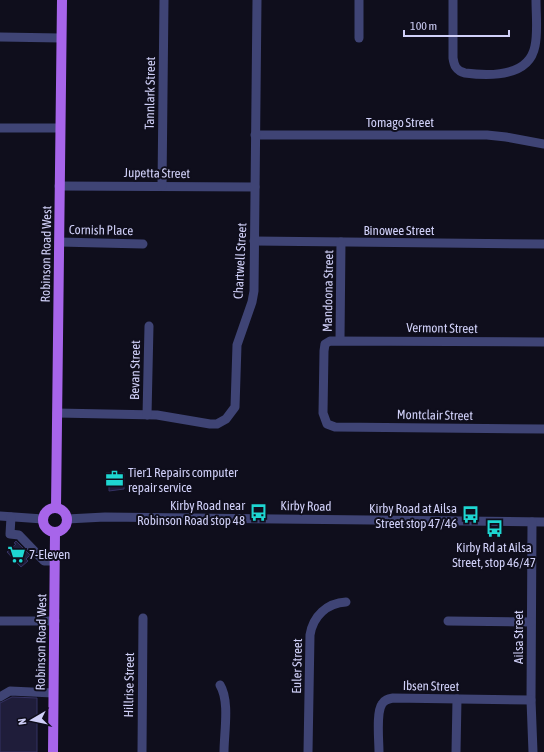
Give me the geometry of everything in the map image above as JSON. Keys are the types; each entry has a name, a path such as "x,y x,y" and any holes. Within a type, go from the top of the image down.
{"main road":[{"name":"Robinson Road West","path":"56,508 62,0"},
{"path":"56,508 63,510 67,519 65,527 55,532 46,528 43,519 46,511 56,508"},
{"name":"Robinson Road West","path":"53,752 55,532"}],"street":[{"name":"Tannlark Street","path":"162,186 164,0"},
{"name":"Chartwell Street","path":"57,413 147,415 213,424 222,422 231,414 236,399 237,345 253,297 257,0"},
{"path":"359,0 359,38"},
{"path":"453,0 453,58 455,66 459,71 469,74 506,73 516,70 527,62 536,46 536,0"},
{"path":"0,37 61,38"},
{"path":"0,128 60,128"},
{"name":"Tomago Street","path":"255,135 487,136 506,137 544,144"},
{"name":"Jupetta Street","path":"59,186 255,187"},
{"name":"Binowee Street","path":"254,241 544,244"},
{"name":"Cornish Place","path":"59,242 143,244"},
{"name":"Mandoona Street","path":"340,340 341,242"},
{"name":"Bevan Street","path":"147,415 149,326"},
{"name":"Vermont Street","path":"340,340 544,342"},
{"name":"Montclair Street","path":"340,340 328,341 324,347 323,413 327,424 335,427 544,429"},
{"path":"0,516 43,519"},
{"path":"10,516 10,534 18,535 44,560 55,561"},
{"name":"Kirby Road","path":"67,519 105,517 544,522"},
{"name":"Ailsa Street","path":"532,522 531,700 533,752"},
{"name":"Euler Street","path":"308,752 310,635 312,625 316,617 331,604 346,602"},
{"name":"Hillrise Street","path":"142,752 143,618"},
{"path":"0,621 55,621"},
{"path":"448,621 531,622"},
{"path":"220,685 224,692 225,701 224,752"},
{"path":"0,697 10,691 53,693"},
{"name":"Ibsen Street","path":"379,752 379,712 380,705 385,700 393,698 531,700"},
{"path":"456,752 457,699"}],"building":[{"name":"Tier1 Repairs computer repair service","path":"106,473 124,473 124,489 109,491 109,484 106,484"},
{"name":"7-Eleven","path":"16,541 30,555 26,559 28,561 21,567 7,552 16,544 14,543"},
{"path":"12,697 37,698 37,752 0,752 0,703"}],"place":[{"name":"Tier1 Repairs computer repair service","path":"115,479"},
{"name":"Kirby Road near Robinson Road stop 48","path":"258,512"},
{"name":"Kirby Road at Ailsa Street stop 47/46","path":"470,515"},
{"name":"Kirby Rd at Ailsa Street, stop 46/47","path":"494,528"},
{"name":"7-Eleven","path":"16,554"}]}
